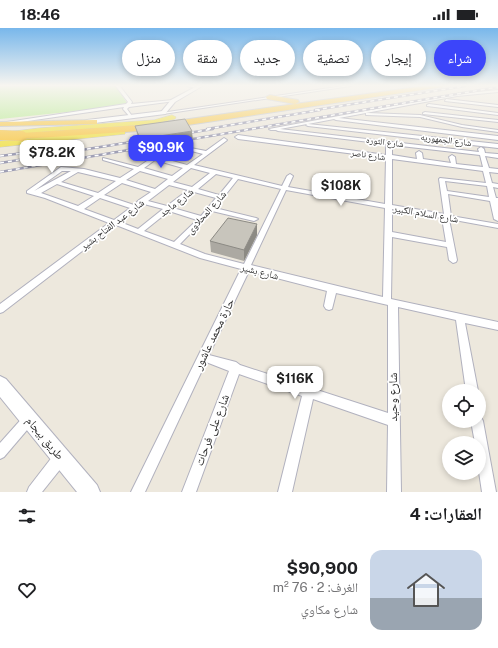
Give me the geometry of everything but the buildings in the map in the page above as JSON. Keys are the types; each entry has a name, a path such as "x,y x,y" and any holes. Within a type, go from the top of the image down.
{"highway":[{"path":"1,124 87,122 172,117 257,107"},
{"path":"0,135 22,136 154,127 294,107"}],"main road":[{"path":"87,122 163,113"},
{"path":"0,135 40,130 154,122 172,117"},
{"path":"0,144 126,132 154,127"},
{"name":"طريق بيجام","path":"1,387 90,492"}],"street":[{"path":"1,124 122,107"},
{"path":"127,107 125,109 130,116"},
{"path":"163,113 168,107"},
{"path":"163,113 205,107"},
{"path":"298,123 387,107"},
{"path":"395,144 401,107"},
{"path":"422,129 426,107"},
{"path":"449,107 498,114"},
{"path":"456,108 456,116"},
{"path":"354,113 384,116 456,116 498,122"},
{"path":"424,115 447,123 498,131"},
{"path":"329,118 498,138"},
{"path":"348,138 352,121"},
{"name":"شارع الثوره","path":"298,123 271,129 498,156"},
{"name":"شارع الجمهوريه","path":"298,123 498,146"},
{"path":"446,132 447,123"},
{"path":"474,128 490,185 496,200 498,219"},
{"path":"307,146 312,134"},
{"name":"شارع ناصر","path":"238,137 389,158 498,171"},
{"name":"شارع عبد الفتاح بشير","path":"0,309 134,206 224,140"},
{"name":"شارع وحيد","path":"389,143 388,234 394,492"},
{"path":"182,147 207,153"},
{"path":"419,153 420,162"},
{"name":"شارع السلام الكبير","path":"139,154 188,167 285,188 498,226"},
{"path":"452,157 454,166"},
{"path":"79,209 155,158"},
{"path":"105,159 220,197"},
{"path":"32,193 60,169 77,169 155,191"},
{"path":"32,193 56,182 77,169"},
{"name":"شارع ماجد","path":"138,232 215,172"},
{"name":"حارة محمد عاشور","path":"138,492 290,176"},
{"name":"شارع المحلاوى","path":"174,246 202,219 238,177"},
{"path":"453,260 442,179 498,186"},
{"path":"56,182 134,206"},
{"path":"444,192 496,200"},
{"name":"شارع بشير","path":"32,193 79,209 203,256 332,289 498,326"},
{"path":"141,201 202,219"},
{"path":"211,209 254,219"},
{"path":"388,234 450,245"},
{"path":"329,306 332,289"},
{"path":"460,318 471,384"},
{"path":"203,357 393,421"},
{"name":"شارع على فرحات","path":"189,492 236,368"},
{"path":"285,492 309,392"},
{"path":"0,453 29,419"},
{"path":"478,428 489,492"},
{"path":"34,492 61,457"}],"green space":[{"path":"0,107 106,107 87,110 0,119"}],"railway":[{"path":"315,110 336,107"},
{"path":"181,141 383,107"},
{"path":"207,129 320,110"},
{"path":"182,134 213,129"},
{"path":"0,163 150,139"},
{"path":"0,172 152,146"},
{"path":"0,156 54,149"}]}
